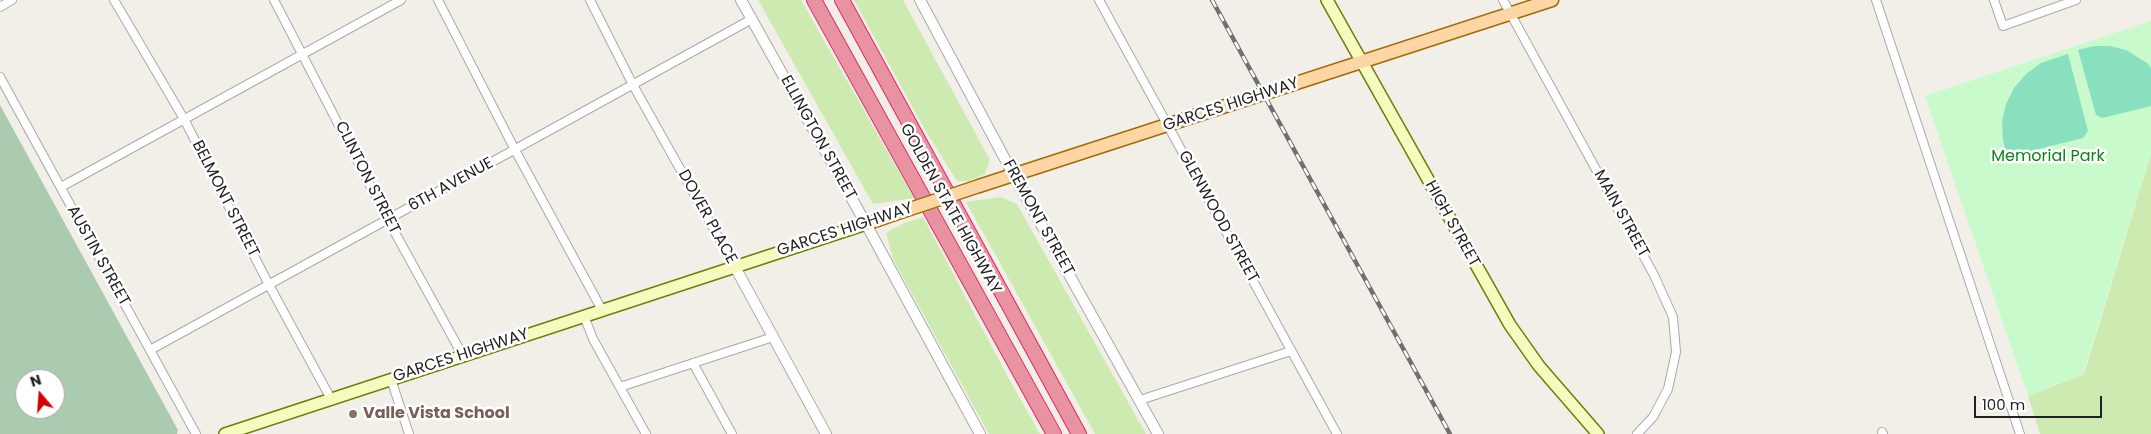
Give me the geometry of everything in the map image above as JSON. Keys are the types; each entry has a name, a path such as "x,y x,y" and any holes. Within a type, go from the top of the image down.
{"highway":[{"name":"GOLDEN STATE HIGHWAY","path":"814,0 1054,434"},
{"name":"GOLDEN STATE HIGHWAY","path":"842,0 1079,434"}],"main road":[{"name":"HIGH STREET","path":"1327,0 1510,325 1539,366 1598,434"},
{"name":"GARCES HIGHWAY","path":"225,434 1013,174 1168,126 1552,0"}],"street":[{"path":"0,7 12,0"},
{"name":"BELMONT STREET","path":"114,0 184,119 269,285 332,399"},
{"name":"CLINTON STREET","path":"274,0 304,53 388,220 462,356"},
{"path":"61,187 401,0"},
{"path":"438,0 515,150 602,310"},
{"name":"DOVER PLACE","path":"590,0 633,85 826,434"},
{"name":"ELLINGTON STREET","path":"741,0 980,434"},
{"name":"FREMONT STREET","path":"920,0 1013,174 1158,434"},
{"name":"GLENWOOD STREET","path":"1099,0 1337,434"},
{"name":"MAIN STREET","path":"1503,0 1654,275 1673,317 1676,352 1668,389 1656,412 1637,434"},
{"path":"1876,0 2020,434"},
{"path":"1994,0 2003,26 2076,0"},
{"name":"6TH AVENUE","path":"150,350 752,19"},
{"name":"AUSTIN STREET","path":"0,77 196,434"},
{"path":"584,316 593,339 646,434"},
{"path":"620,387 773,337"},
{"path":"1140,400 1291,351"},
{"path":"694,363 732,434"},
{"path":"391,380 409,434"}],"green space":[{"path":"758,0 801,0 914,198 873,204"},
{"path":"854,0 903,0 990,160 985,174 969,181 957,181 925,130"},
{"name":"Memorial Park","path":"2151,21 2151,154 2083,374 2028,396 1925,96"},
{"path":"2094,46 2110,46 2126,50 2147,63 2151,68 2151,106 2102,118 2096,115 2078,50"},
{"path":"2068,54 2088,131 2083,138 2007,157 2003,140 2002,122 2006,104 2014,88 2026,74 2041,63"},
{"path":"0,105 178,430 177,434 0,434"},
{"path":"2151,154 2151,434 2040,434 2028,396 2084,374"},
{"path":"1001,197 1017,204 1146,434 1095,434 966,202"},
{"path":"923,217 1040,434 989,434 893,259 886,233 904,223"}],"railway":[{"path":"1212,0 1450,434"}],"place":[{"name":"Valle Vista School","path":"353,414"}]}
